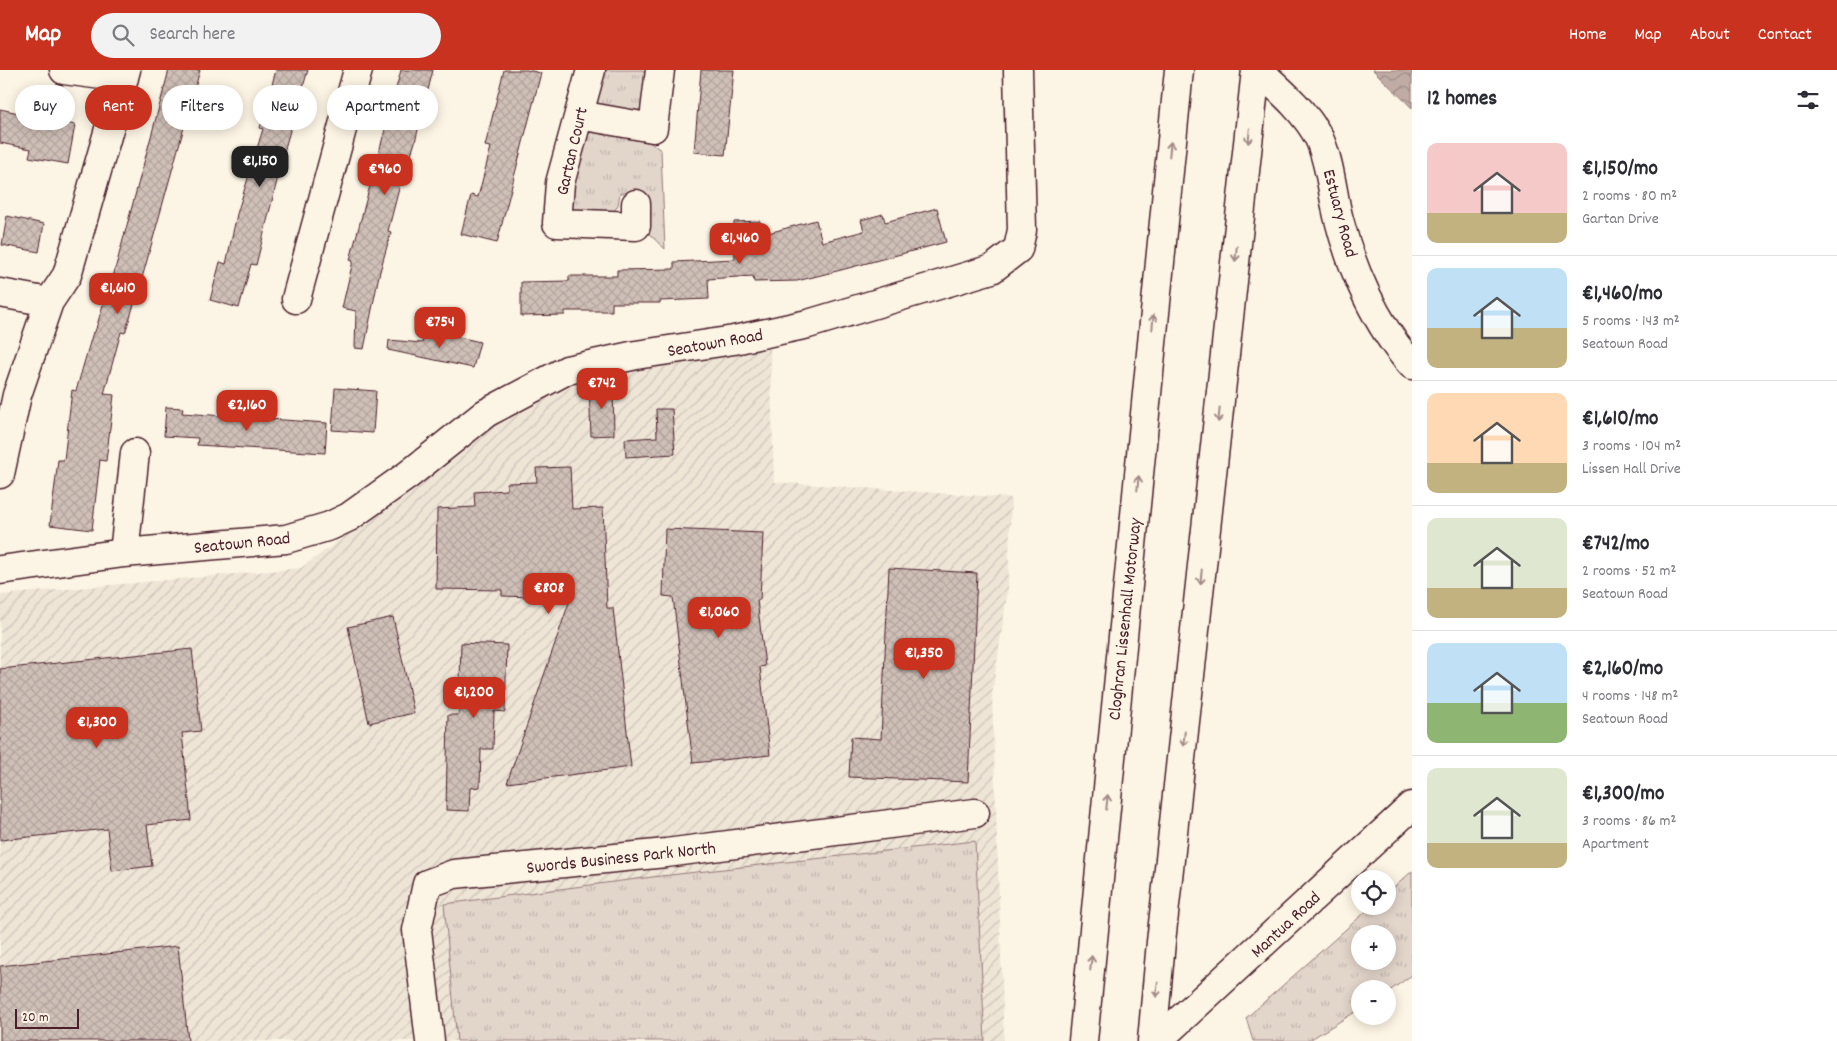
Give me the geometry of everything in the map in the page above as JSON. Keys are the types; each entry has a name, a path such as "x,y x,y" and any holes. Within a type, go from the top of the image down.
{"main road":[{"path":"0,474 17,395 49,302 68,275 125,74 64,70"},
{"path":"296,299 358,70"},
{"name":"Gartan Court","path":"591,70 560,183 557,223 636,226 636,204"},
{"path":"579,115 652,128 660,70"},
{"name":"Seatown Road","path":"0,570 124,553 286,539 330,526 349,517 408,475 486,413 567,370 636,355 734,340 808,324 992,269 1018,249 1022,230 1018,70"},
{"name":"Cloghran Lissenhall Motorway","path":"1083,1041 1179,70"},
{"path":"1152,1041 1161,942 1257,70"},
{"name":"Estuary Road","path":"1257,70 1298,108 1318,138 1330,172 1345,242 1368,296 1396,347 1412,365"},
{"path":"0,293 49,302"},
{"path":"124,553 136,453"},
{"name":"Mantua Road","path":"1157,1041 1412,806"},
{"name":"Swords Business Park North","path":"430,1041 417,930 427,884 437,879 454,874 666,853 975,813"}],"shaded area":[{"path":"770,341 774,482 1011,498 1008,589 992,695 1004,1041 0,1041 0,595 301,568 394,501 482,430 610,368"}],"green space":[{"path":"598,70 643,70 648,79 645,105 632,115 600,109 593,101"},
{"path":"599,130 642,137 661,150 665,249 646,231 645,193 620,193 618,205 611,216 569,214 574,149 583,135"},
{"path":"975,841 985,1041 457,1041 444,904 652,877"},
{"path":"1412,871 1412,975 1396,986 1396,980 1351,980 1351,1015 1308,1041 1253,1041 1246,1018 1362,915 1396,915 1396,886"}],"water":[{"path":"1373,70 1412,70 1412,108"}],"building":[{"path":"169,70 200,70 196,85 165,85"},
{"path":"276,70 308,70 304,85 272,85"},
{"path":"401,70 433,70 429,85 397,85"},
{"path":"504,70 527,70 541,73 497,243 461,234 471,195 478,197 491,147 485,146"},
{"path":"701,70 734,70 725,155 694,152"},
{"path":"162,96 162,130 183,130 139,289 125,333 121,332 104,394 114,395 106,461 100,460 92,530 50,525 58,460 64,460 72,390 76,391 93,332 95,332 108,288 110,288"},
{"path":"0,109 15,112 15,130 74,130 68,164 29,157 31,149 0,143"},
{"path":"263,130 290,130 256,265 251,264 239,308 210,300 220,262 226,264 237,214"},
{"path":"385,130 418,130 403,181 401,181 388,231 391,232 379,275 364,349 355,348 356,311 342,308 353,261 350,260"},
{"path":"937,208 946,242 841,270 797,281 754,282 753,276 708,279 709,299 660,301 660,303 612,303 612,311 565,311 565,315 521,316 521,282 569,281 569,276 617,276 617,270 674,269 674,262 735,259 734,222 760,221 761,235 816,220 822,242 864,231 861,220 883,214 885,222"},
{"path":"7,216 44,224 39,252 2,245"},
{"path":"426,329 480,342 473,368 388,350 389,340 422,343"},
{"path":"613,384 614,435 591,436 589,385"},
{"path":"335,388 376,391 373,433 332,430"},
{"path":"166,407 183,408 182,413 327,423 325,453 197,445 198,438 164,436"},
{"path":"656,409 672,409 675,454 626,457 625,439 657,437"},
{"path":"570,467 572,509 603,508 607,608 613,608 631,767 507,783 573,591 535,593 534,597 502,596 502,590 436,589 437,509 475,507 474,492 507,490 507,483 537,482 536,468"},
{"path":"665,529 763,533 760,600 757,600 765,666 760,667 770,755 693,763 673,597 663,596"},
{"path":"889,568 977,573 968,782 849,777 851,737 881,739"},
{"path":"393,617 414,713 369,723 348,627"},
{"path":"461,643 507,645 505,712 494,711 493,749 481,749 480,787 470,788 469,811 446,810 448,715 459,715"},
{"path":"192,649 201,731 182,733 191,820 147,825 152,866 112,871 107,829 0,840 0,669"},
{"path":"178,946 188,1041 0,1041 0,966"}]}
